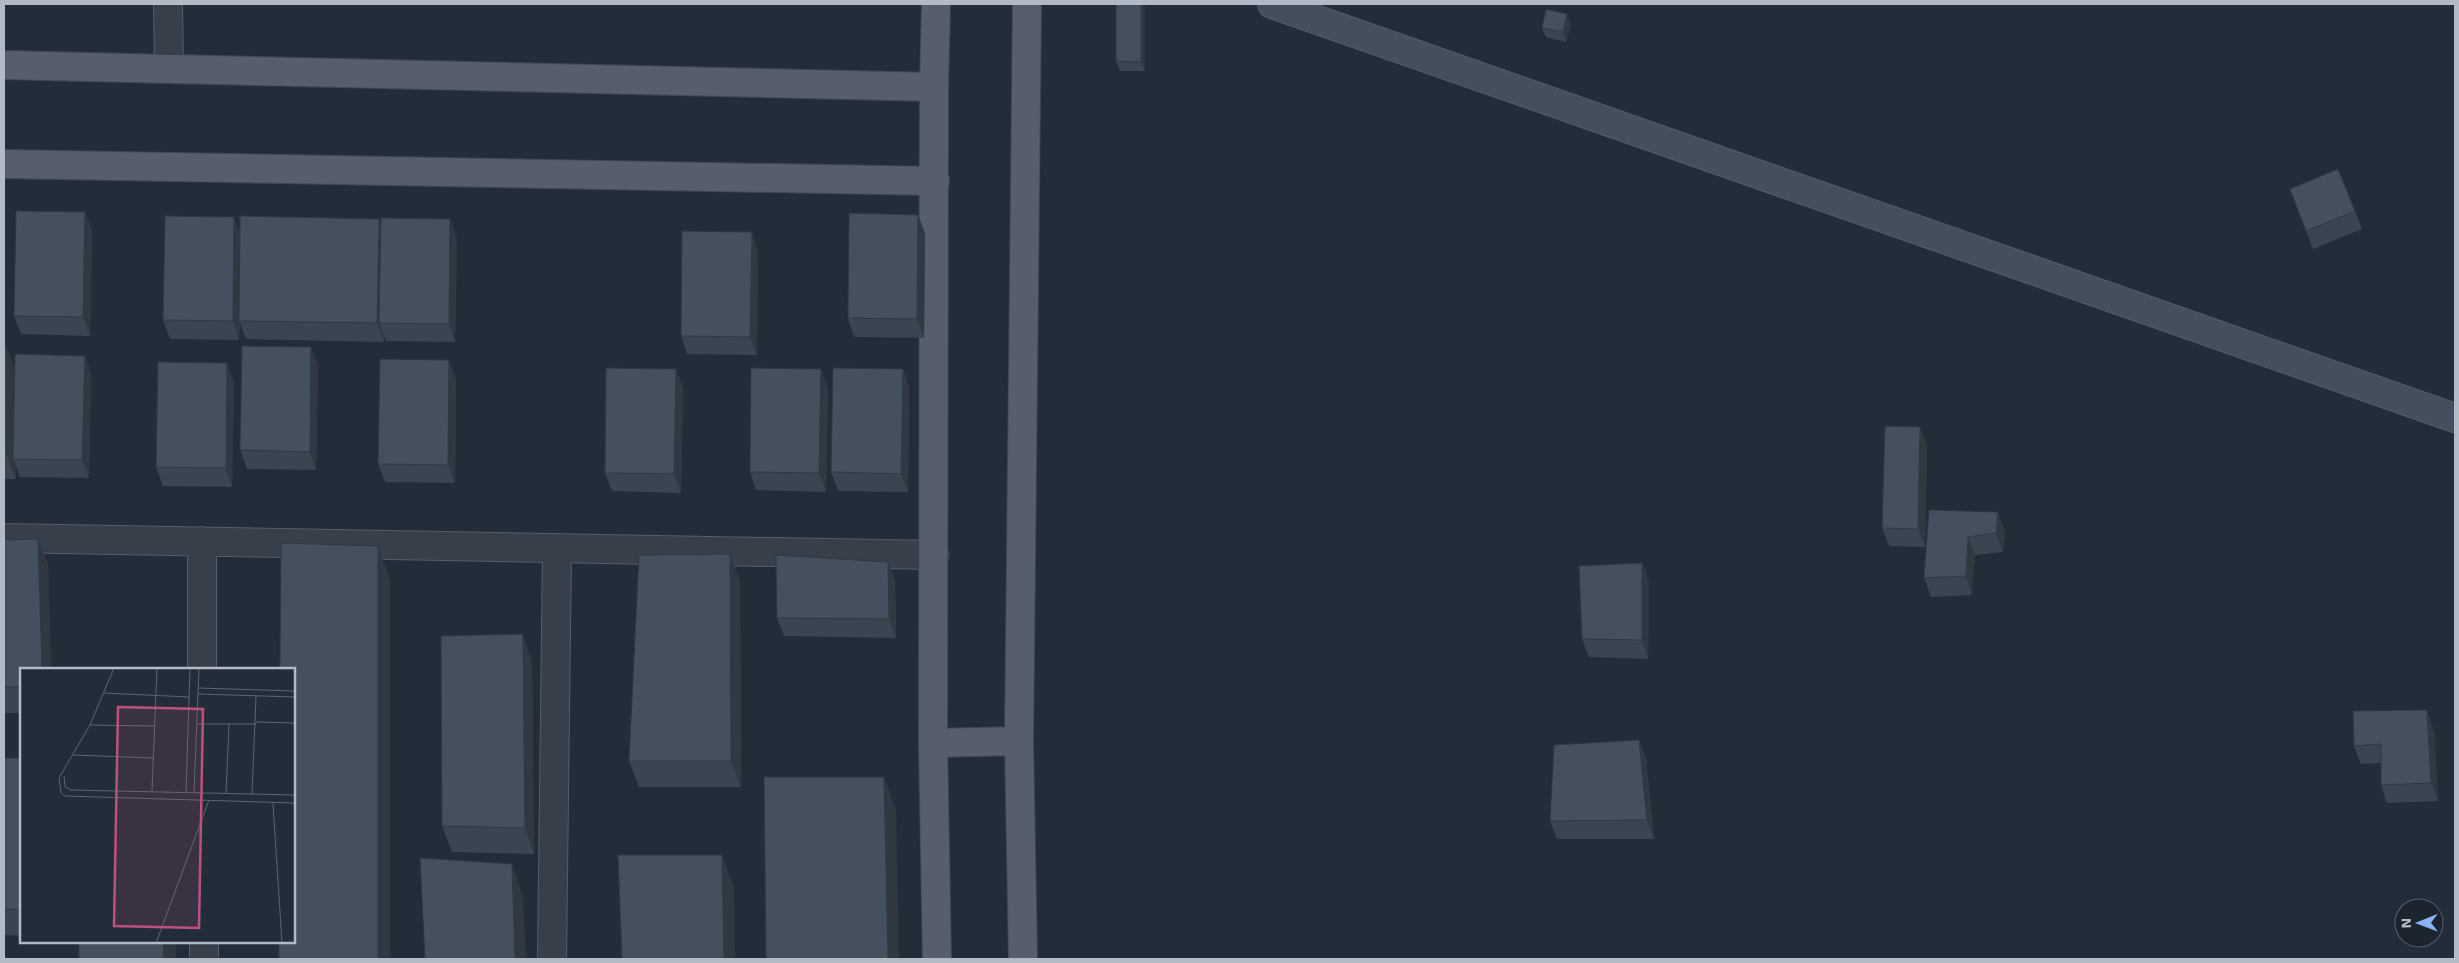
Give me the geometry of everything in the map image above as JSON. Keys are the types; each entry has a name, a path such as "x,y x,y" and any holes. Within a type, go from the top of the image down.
{"main road":[{"path":"936,4 934,87 934,742 938,959"},
{"path":"1022,959 1019,741 1027,4"},
{"path":"1272,4 2455,418"},
{"path":"4,65 934,87"},
{"path":"4,164 935,181"},
{"path":"934,742 1019,741"}],"street":[{"path":"168,4 169,68"},
{"path":"4,538 934,555"},
{"path":"202,541 202,668"},
{"path":"552,959 557,548"},
{"path":"204,943 204,959"}],"building":[{"path":"1116,4 1141,4 1141,62 1116,61"},
{"path":"1546,9 1567,14 1563,32 1542,28"},
{"path":"2338,169 2355,211 2306,231 2290,189"},
{"path":"16,211 85,212 83,317 14,316"},
{"path":"849,213 918,215 917,319 848,318"},
{"path":"165,216 234,217 233,321 163,320"},
{"path":"240,216 379,219 377,323 239,321"},
{"path":"381,218 450,219 449,324 379,323"},
{"path":"682,231 752,232 750,337 681,336"},
{"path":"4,346 6,346 6,453 4,453"},
{"path":"242,346 311,347 310,452 240,450"},
{"path":"15,354 85,356 82,460 13,459"},
{"path":"380,359 449,360 448,465 378,464"},
{"path":"158,362 227,363 226,468 156,467"},
{"path":"606,368 676,369 674,474 605,473"},
{"path":"751,368 821,369 819,473 750,472"},
{"path":"833,368 903,369 901,474 831,472"},
{"path":"1885,426 1920,427 1918,529 1882,528"},
{"path":"1929,510 1998,512 1996,533 1968,537 1966,576 1924,578"},
{"path":"38,539 42,668 20,668 20,687 4,687 4,540"},
{"path":"281,543 378,546 378,959 279,959 279,943 295,943 295,668 280,668"},
{"path":"730,554 731,761 629,761 639,555"},
{"path":"776,555 888,562 889,619 777,618"},
{"path":"1642,563 1642,640 1582,639 1579,566"},
{"path":"523,634 525,828 442,826 441,636"},
{"path":"2427,710 2431,783 2381,785 2381,744 2354,746 2353,711"},
{"path":"1639,740 1647,820 1550,821 1554,745"},
{"path":"4,758 20,758 20,910 4,909"},
{"path":"764,777 884,777 888,959 766,959"},
{"path":"618,855 722,855 724,959 622,959"},
{"path":"420,858 512,864 515,959 425,959"},
{"path":"79,943 164,943 163,959 79,959"}]}
